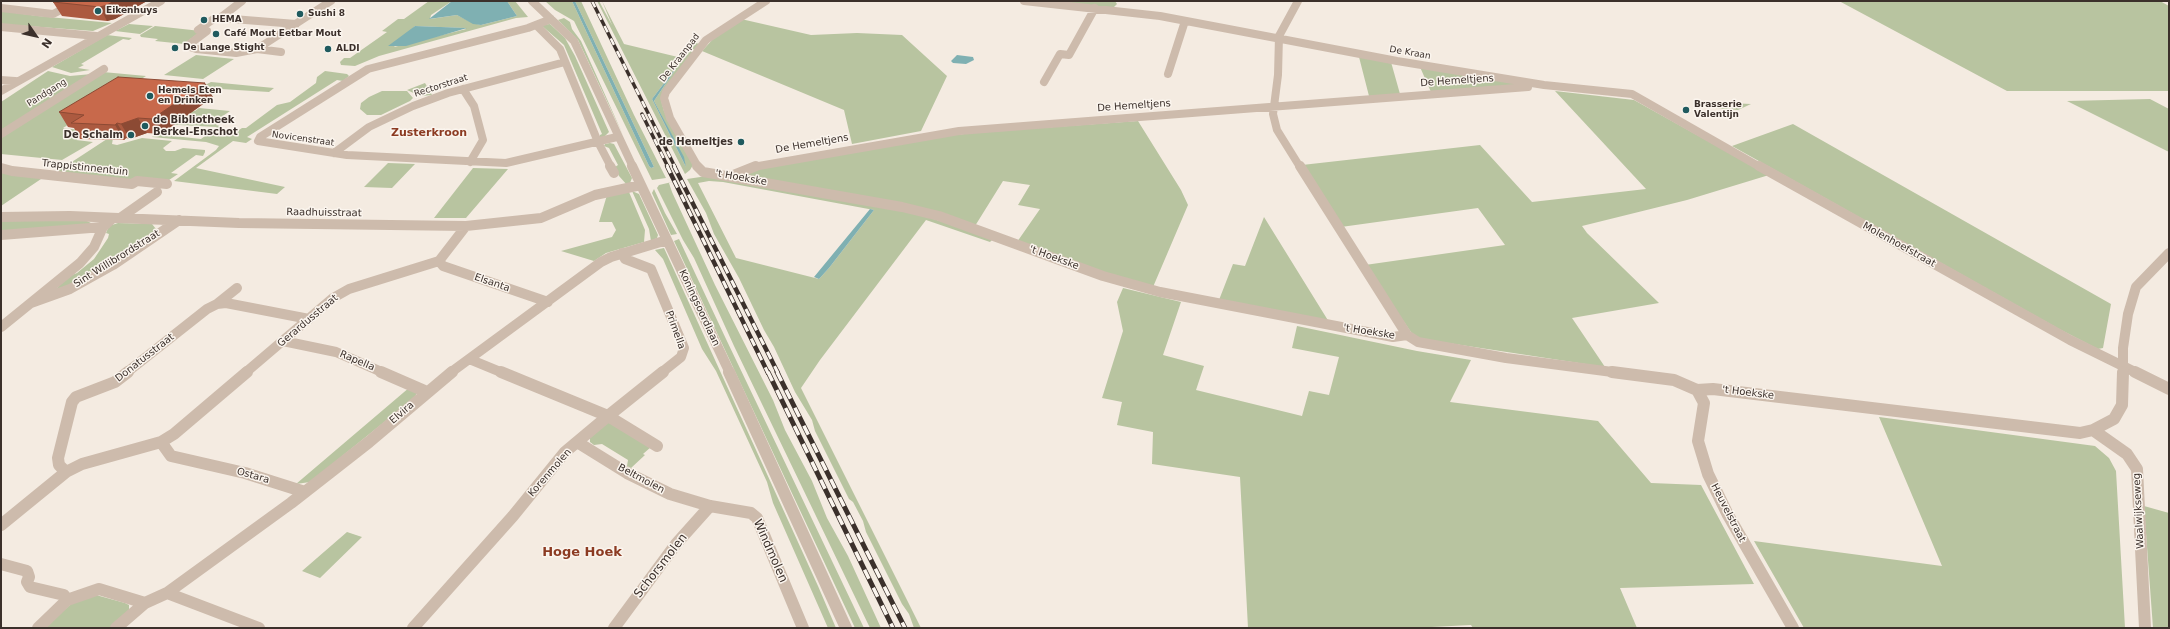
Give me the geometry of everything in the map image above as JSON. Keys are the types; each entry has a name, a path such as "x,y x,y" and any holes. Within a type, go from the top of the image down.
{"street":[{"path":"1,8 53,14 79,1"},
{"path":"1,91 15,81 161,1"},
{"path":"220,18 242,1"},
{"path":"257,49 331,1"},
{"name":"Koningsoordlaan","path":"532,1 574,41 617,137 766,450 846,628"},
{"name":"De Kraanpad","path":"703,172 698,167 670,118 664,98 666,92 706,40 766,1"},
{"name":"De Kraan","path":"1024,1 1095,8 1120,8 1280,40 1544,85 1632,94"},
{"name":"'t Hoekske","path":"1298,1 1279,36 1280,40 1275,106 1273,114 1277,130 1407,335 1418,342 1506,358 1674,380 1687,384 1697,390 1729,391 2080,434 2093,430"},
{"path":"1044,82 1060,54 1069,55 1095,8"},
{"path":"207,31 198,30 215,18 296,24"},
{"path":"228,19 207,31 187,46 196,49 236,53 257,49 281,52"},
{"name":"Novicenstraat","path":"552,19 536,25 368,69 260,137 258,141 334,153 470,162 514,163 617,137"},
{"path":"1168,74 1185,21"},
{"path":"536,25 556,44 598,142 614,173"},
{"path":"1,27 96,36"},
{"name":"Rectorstraat","path":"334,153 352,138 382,119 413,106 463,89 565,62"},
{"name":"Pandgang","path":"1,134 104,70"},
{"path":"1,80 15,81"},
{"name":"De Hemeltjens","path":"730,176 757,165 953,132 1544,85"},
{"path":"463,89 474,106 483,140 480,149 470,162"},
{"name":"Molenhoefstraat","path":"1632,94 2070,340 2169,389"},
{"name":"Trappistinnentuin","path":"1,168 12,171 132,184 137,181 166,184"},
{"name":"'t Hoekske","path":"703,172 902,207 939,216 1103,276 1160,292 1393,337 1407,335"},
{"name":"Raadhuisstraat","path":"1,217 117,218 240,223 466,226 541,218 595,195 641,185"},
{"name":"Sint Willibrordstraat","path":"1,326 31,304 88,255 94,247 103,228 157,192"},
{"name":"Sint Willibrordstraat","path":"31,304 70,289 113,265 179,220"},
{"path":"439,261 466,226"},
{"path":"1,235 103,228"},
{"name":"Elvira","path":"116,628 145,603 167,593 305,492 369,442 427,392 601,262 622,253 667,240"},
{"name":"Primella","path":"608,416 684,353 684,348 651,269 626,259 622,253"},
{"path":"2093,430 2114,419 2122,405 2123,366 2128,314 2136,287 2169,253"},
{"name":"Elsanta","path":"439,261 443,266 548,302"},
{"name":"Gerardusstraat","path":"1,525 66,472 82,464 161,442 174,434 333,298 349,289 439,261"},
{"name":"Donatusstraat","path":"66,472 59,465 58,458 72,402 76,397 115,382 207,309 217,304 237,288"},
{"path":"217,304 226,303 309,319"},
{"name":"Rapella","path":"283,341 336,352 427,392"},
{"path":"469,360 608,416 657,446"},
{"name":"Heuvelstraat","path":"1697,390 1702,397 1704,412 1698,441 1708,474 1728,515 1793,628"},
{"name":"Korenmolen","path":"413,628 513,516 565,452 608,416"},
{"name":"Waalwijkseweg","path":"2093,430 2127,454 2137,469 2144,628"},
{"name":"Ostara","path":"161,442 171,456 245,473 305,492"},
{"name":"Beltmolen","path":"577,442 648,484 687,500 710,506"},
{"name":"Schorsmolen","path":"614,628 676,544 710,506"},
{"name":"Windmolen","path":"710,506 751,513 757,518 803,628"},
{"path":"1,564 27,571 29,577 27,582 30,587 64,595 67,600"},
{"path":"38,628 67,600 99,589 145,603"},
{"path":"167,593 259,628"}],"green space":[{"path":"429,1 452,1 431,15 430,19 457,15 473,23 481,25 517,16 507,1 515,1 528,17 516,18 379,56 355,66 341,65 340,62 344,58 350,58 387,32 382,31 398,19 404,19","holes":["415,26 466,29 394,47"]},
{"path":"545,1 572,1 649,166 651,168 654,167 575,1 581,1 634,115 666,178 652,180 574,21 555,10"},
{"path":"597,1 599,1 612,25 602,1 624,44 682,58 693,44 699,44 661,100 664,111 693,165 685,174","holes":["681,61 654,101 683,157 686,167 652,99"]},
{"path":"1037,1 1115,1 1117,4 1113,8"},
{"path":"1839,1 2160,1 2169,6 2169,91 2007,91"},
{"path":"1,11 112,23 93,31 1,24"},
{"path":"564,18 570,22 572,29 581,41 623,135 578,40 558,20"},
{"path":"741,19 811,35 857,33 902,35 947,76 921,131 852,144 844,110 702,51 714,38"},
{"path":"129,24 153,26 140,34 115,31"},
{"path":"550,24 565,38 575,56 609,132 604,137 600,137 602,134 564,45 541,25"},
{"path":"155,26 201,31 184,44 155,41 158,39 141,37 140,35"},
{"path":"107,35 132,38 129,40 123,39 81,64 84,65 78,68 90,70 71,73 52,67"},
{"path":"196,55 234,59 203,79 164,75"},
{"path":"1359,57 1391,62 1400,94 1369,96"},
{"path":"1420,67 1509,82 1521,85 1431,92"},
{"path":"48,71 70,76 92,74 1,131 1,102"},
{"path":"325,71 347,74 349,76 343,81 337,80 247,137 252,139 246,143 233,141 196,168 285,187 277,194 174,181 216,150 219,146 206,142 152,137 156,134 201,139 217,127 160,124 189,110 195,111 199,108 230,111 214,122 218,123 216,125 220,126 223,130 236,132 242,128 246,128 277,105 290,102 316,83 317,77"},
{"path":"103,72 146,76 63,128 89,131 76,140 93,142 62,160 1,154 1,136"},
{"path":"211,82 274,88 269,92 221,89 213,94 182,103 208,86 205,85"},
{"path":"425,83 432,95 420,96 407,90"},
{"path":"382,91 407,91 413,98 410,101 381,115 367,115 360,109 361,103 369,97"},
{"path":"1555,91 1634,100 1769,175 1687,200 1582,226 1587,233 1659,303 1572,318 1605,367 1415,338 1365,265 1505,245 1478,208 1341,227 1302,165 1480,145 1532,202 1646,189"},
{"path":"2150,99 2169,109 2169,152 2067,101"},
{"path":"1707,102 1751,104 1738,110 1715,108"},
{"path":"1138,121 1181,190 1188,205 1153,287 1129,281 1017,242 1040,209 1018,205 1030,185 1003,181 975,226 745,175 749,171 915,139 984,132"},
{"path":"1793,124 2111,304 2103,348 2098,349 2059,329 1732,146"},
{"path":"110,137 113,138 112,144 117,145 142,138 172,141 163,148 166,151 175,151 183,148 205,150 205,152 203,156 196,155 171,173 178,174 166,182 134,181 55,173"},
{"path":"605,144 614,144 632,178 630,183 627,185 619,176 615,167 618,165 609,148 604,146"},
{"path":"388,163 415,164 392,188 364,187"},
{"path":"473,168 508,169 466,218 434,218"},
{"path":"1,170 44,177 1,206"},
{"path":"707,176 908,211 994,238 990,242 926,220 820,360 801,388 921,628 914,628 909,614 902,604 866,532 863,521 853,502 849,499 815,431 812,420 795,392 774,347 764,330 739,278 714,234 706,213 687,179","holes":["709,181 723,182 874,210 819,279 736,258 698,183"]},
{"path":"672,182 669,183 672,192 715,285 773,400 785,430 812,481 827,518 848,556 881,628 870,628 734,346 694,258 683,240 657,188 659,185"},
{"path":"654,189 677,234 671,235 652,193"},
{"path":"632,191 639,194 658,235 657,238 651,241 649,229"},
{"path":"629,192 645,230 644,242 606,253 594,261 561,251 612,237 616,230 612,222 599,222 607,195"},
{"path":"1264,217 1329,322 1219,300 1233,264 1245,266"},
{"path":"48,219 87,221 93,224 1,231 1,220"},
{"path":"118,223 152,224 156,229 132,250 67,288 56,289 67,277 77,273 94,259 108,238 109,234 106,233 109,226"},
{"path":"679,239 864,628 855,628 674,241"},
{"path":"664,248 836,628 828,628 773,503 767,482 716,371 702,349 663,259 655,250"},
{"path":"1123,288 1181,302 1163,355 1204,366 1196,390 1302,416 1309,391 1329,395 1339,357 1292,348 1297,326 1417,351 1471,360 1450,402 1598,421 1651,483 1701,485 1754,584 1620,588 1637,628 1473,628 1471,625 1412,628 1248,628 1240,477 1152,464 1153,432 1117,425 1122,402 1102,398 1123,331 1117,302"},
{"path":"410,387 417,393 414,398 310,482 296,484"},
{"path":"1879,417 2095,446 2109,458 2116,471 2125,628 1804,628 1754,541 1942,566"},
{"path":"608,421 651,447 631,468 627,466 628,460 602,444 594,445 590,442 590,437"},
{"path":"2144,506 2169,513 2169,628 2153,628"},
{"path":"347,532 362,537 320,578 302,571"},
{"path":"96,595 125,603 129,605 129,610 111,628 44,628 71,604"}],"water":[{"path":"452,1 507,1 517,16 481,25 473,24 457,15 429,19"},
{"path":"572,1 575,1 654,167 651,168 649,166"},
{"path":"415,26 467,28 406,46 388,46"},
{"path":"957,55 973,57 974,60 966,64 953,63 951,61"},
{"path":"681,61 654,101 684,157 686,167 652,99"},
{"path":"870,209 874,210 829,268 819,279 814,277"}],"building":[{"path":"114,1 100,7 53,2"},
{"path":"118,77 205,83 152,119 138,118 121,124 117,123 115,125 71,123 84,115 59,112"}],"railway":[{"path":"592,1 675,167"},
{"path":"642,114 668,167"},
{"path":"667,166 768,373"},
{"path":"674,166 778,373"},
{"path":"768,372 893,628"},
{"path":"777,372 905,628"}],"place":[{"name":"Eikenhuys","path":"98,11"},
{"name":"Sushi 8","path":"300,14"},
{"name":"HEMA","path":"204,20"},
{"name":"Café Mout Eetbar Mout","path":"216,34"},
{"name":"De Lange Stight","path":"175,48"},
{"name":"ALDI","path":"328,49"},
{"name":"Hemels Eten en Drinken","path":"150,96"},
{"name":"Brasserie Valentijn","path":"1686,110"},
{"name":"de Bibliotheek Berkel-Enschot","path":"145,126"},
{"name":"De Schalm","path":"131,135"},
{"name":"de Hemeltjes","path":"741,142"}],"district":[{"name":"Zusterkroon","path":"429,133"},
{"name":"Hoge Hoek","path":"582,553"}]}
